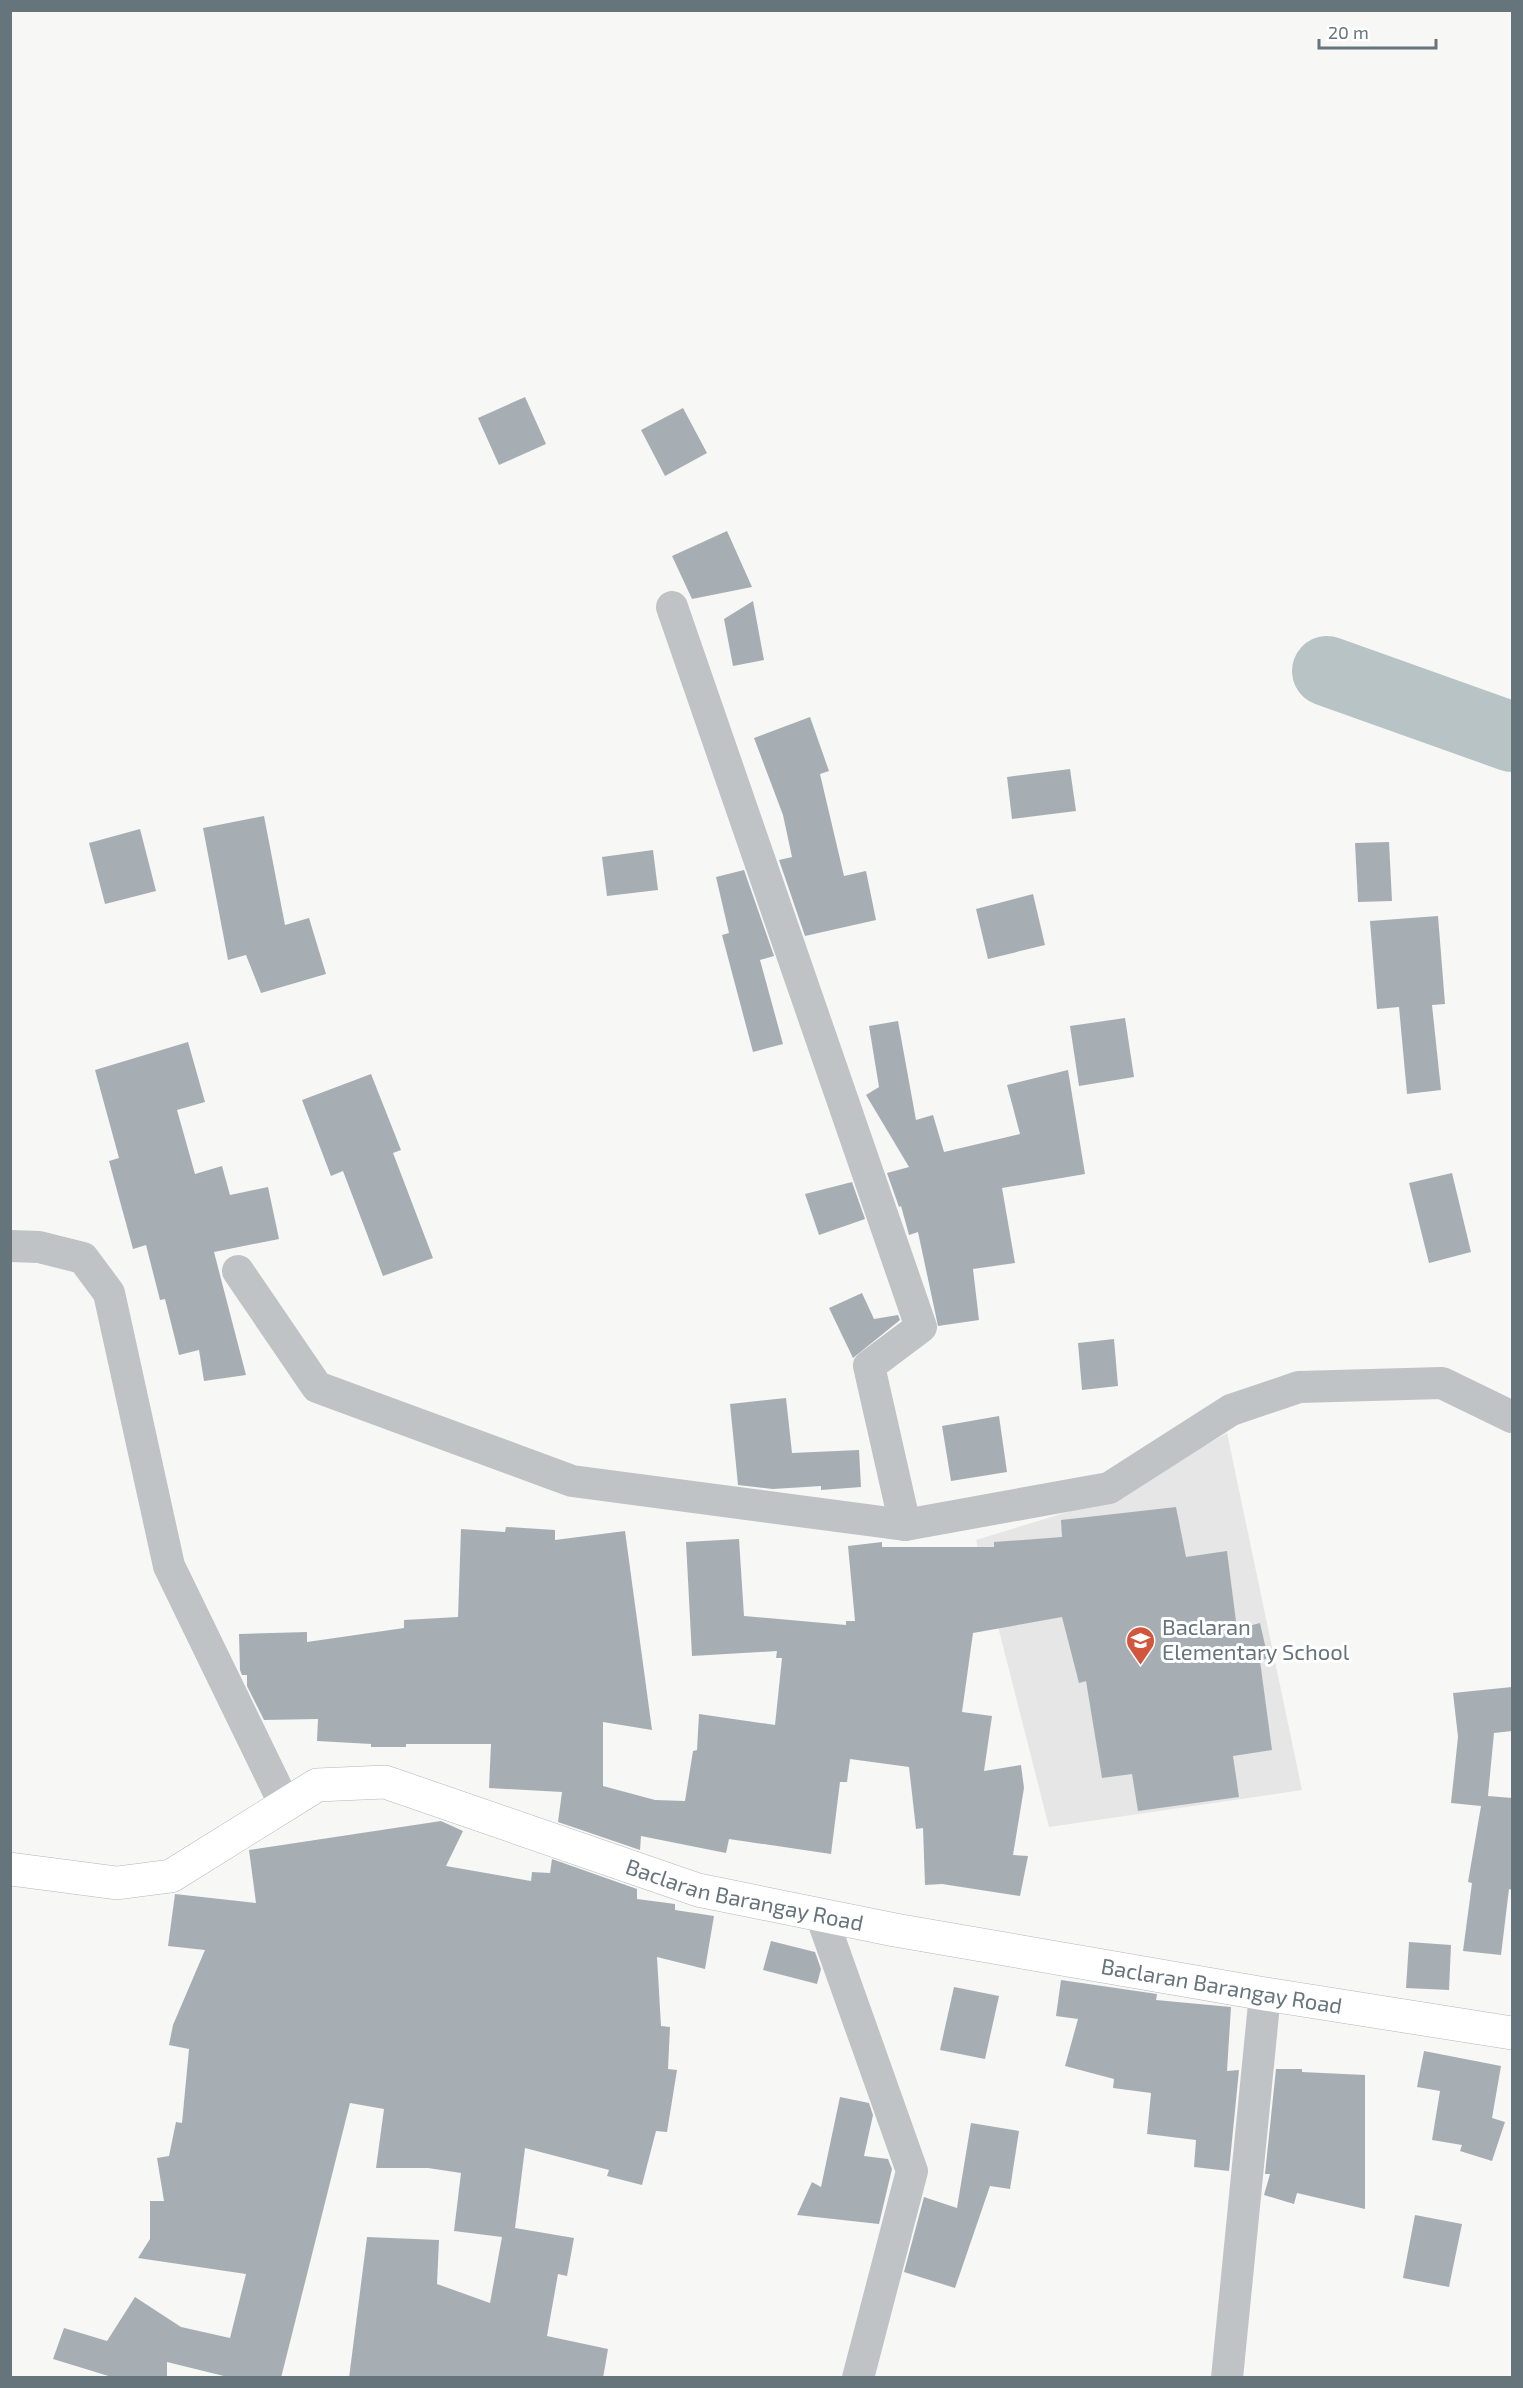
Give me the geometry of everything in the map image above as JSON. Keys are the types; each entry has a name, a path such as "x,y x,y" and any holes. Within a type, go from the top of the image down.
{"street":[{"path":"672,606 921,1327 869,1366 905,1525"},
{"path":"10,1246 39,1247 82,1258 109,1293 169,1566 285,1805"},
{"path":"238,1271 317,1387 572,1481 905,1525 1109,1488 1231,1410 1299,1387 1442,1383 1512,1422"},
{"name":"Baclaran Barangay Road","path":"10,1869 117,1883 171,1876 317,1785 385,1782 698,1890 821,1915 1265,1994 1512,2033"},
{"path":"821,1915 912,2171 858,2378"},
{"path":"1227,2378 1265,1994"}],"shaded area":[{"name":"Baclaran Elementary School","path":"1227,1433 1302,1790 1049,1827 976,1540 1110,1499"}],"building":[{"path":"525,397 546,444 499,465 478,418"},
{"path":"683,408 707,453 665,476 641,430"},
{"path":"727,531 752,587 692,599 672,556"},
{"path":"753,601 764,660 733,666 724,619"},
{"path":"810,717 829,771 820,774 844,876 866,871 876,920 805,936 779,860 792,857 783,815 754,738"},
{"path":"1070,769 1076,811 1012,819 1007,777"},
{"path":"264,816 285,925 309,918 326,974 261,993 246,955 228,960 203,828"},
{"path":"140,829 156,891 105,904 89,843"},
{"path":"1389,842 1392,901 1358,902 1355,843"},
{"path":"653,850 658,890 607,896 602,857"},
{"path":"744,870 774,956 760,960 783,1044 753,1052 722,935 729,933 716,877"},
{"path":"1033,894 1045,945 988,959 976,909"},
{"path":"1438,916 1445,1004 1432,1005 1441,1090 1407,1094 1399,1007 1377,1009 1370,921"},
{"path":"1125,1018 1134,1077 1079,1086 1070,1026"},
{"path":"898,1021 916,1120 933,1115 944,1152 1020,1134 1007,1085 1068,1070 1085,1174 1002,1188 1015,1263 973,1269 979,1320 938,1326 918,1232 909,1235 901,1206 899,1207 887,1173 909,1167 866,1095 879,1087 869,1026"},
{"path":"188,1042 205,1102 177,1110 195,1174 222,1166 230,1195 268,1187 279,1239 214,1252 246,1375 204,1381 199,1350 179,1355 165,1299 160,1300 146,1245 133,1249 109,1161 119,1158 95,1070"},
{"path":"371,1074 401,1150 393,1153 433,1258 383,1276 343,1171 331,1176 302,1100"},
{"path":"1452,1173 1471,1252 1429,1263 1409,1183"},
{"path":"852,1182 865,1219 819,1235 805,1194"},
{"path":"862,1293 874,1319 898,1315 900,1320 853,1358 829,1308"},
{"path":"1114,1339 1118,1386 1082,1390 1078,1343"},
{"path":"786,1398 792,1453 859,1450 861,1487 821,1490 821,1486 773,1489 738,1485 730,1404"},
{"path":"999,1416 1007,1472 951,1481 942,1426"},
{"path":"1176,1507 1186,1557 1227,1551 1237,1629 1260,1623 1268,1658 1260,1661 1272,1750 1233,1756 1239,1797 1138,1811 1132,1774 1102,1778 1086,1681 1079,1683 1062,1617 973,1633 962,1712 992,1716 984,1771 1021,1765 1024,1788 1013,1855 1028,1856 1020,1896 942,1884 925,1885 923,1828 916,1829 909,1767 850,1759 847,1782 840,1782 831,1854 729,1839 726,1853 641,1836 640,1850 558,1822 562,1792 489,1788 491,1744 406,1744 406,1747 371,1747 371,1744 317,1741 318,1719 264,1720 247,1686 247,1675 242,1675 240,1670 239,1634 307,1632 307,1642 404,1628 404,1620 458,1617 461,1529 505,1532 506,1527 555,1530 555,1540 625,1531 652,1730 603,1722 603,1786 655,1800 685,1801 693,1751 697,1750 699,1714 775,1725 782,1658 776,1658 777,1651 692,1656 686,1542 739,1539 744,1616 846,1625 846,1621 855,1621 848,1546 882,1542 882,1547 994,1547 994,1542 1062,1537 1061,1520"},
{"path":"1512,1687 1512,1731 1494,1733 1488,1796 1512,1798 1512,1890 1509,1889 1501,1955 1463,1951 1472,1883 1468,1882 1481,1806 1451,1803 1458,1737 1453,1693"},
{"path":"441,1821 463,1831 446,1866 531,1881 532,1872 550,1873 552,1859 637,1889 637,1899 675,1904 675,1910 714,1916 705,1969 657,1957 661,2026 670,2027 668,2069 677,2070 667,2132 656,2131 642,2185 607,2176 609,2170 525,2148 515,2228 574,2238 567,2276 558,2274 547,2336 608,2349 603,2378 349,2378 367,2237 439,2240 437,2284 490,2303 502,2237 454,2231 461,2173 428,2168 376,2168 384,2109 350,2103 281,2378 232,2378 167,2362 167,2378 115,2378 53,2359 64,2328 107,2341 135,2297 181,2327 230,2338 246,2274 138,2258 150,2239 150,2201 164,2201 157,2158 169,2156 176,2122 182,2123 189,2049 169,2045 173,2025 205,1950 168,1946 175,1894 256,1903 249,1850"},
{"path":"771,1941 815,1952 821,1969 817,1984 763,1970"},
{"path":"1409,1942 1451,1945 1449,1990 1406,1988"},
{"path":"1061,1980 1157,1994 1156,2000 1231,2007 1227,2071 1239,2070 1229,2171 1194,2167 1196,2140 1147,2134 1151,2093 1113,2088 1114,2079 1065,2066 1078,2019 1056,2016"},
{"path":"954,1987 999,1996 985,2059 940,2050"},
{"path":"1424,2051 1501,2066 1492,2118 1505,2122 1492,2161 1460,2151 1462,2145 1432,2140 1440,2091 1417,2087"},
{"path":"1276,2069 1365,2075 1365,2209 1297,2193 1294,2204 1264,2195 1270,2174 1265,2174"},
{"path":"840,2097 869,2103 873,2115 864,2156 888,2159 892,2169 879,2224 797,2215 812,2182 821,2187"},
{"path":"971,2123 1019,2131 1010,2189 990,2186 955,2288 904,2272 924,2197 957,2208"},
{"path":"1415,2215 1462,2224 1449,2287 1403,2278"}],"waterway":[{"path":"1327,671 1512,737"}],"place":[{"name":"Baclaran Elementary School","path":"1141,1666"}]}
